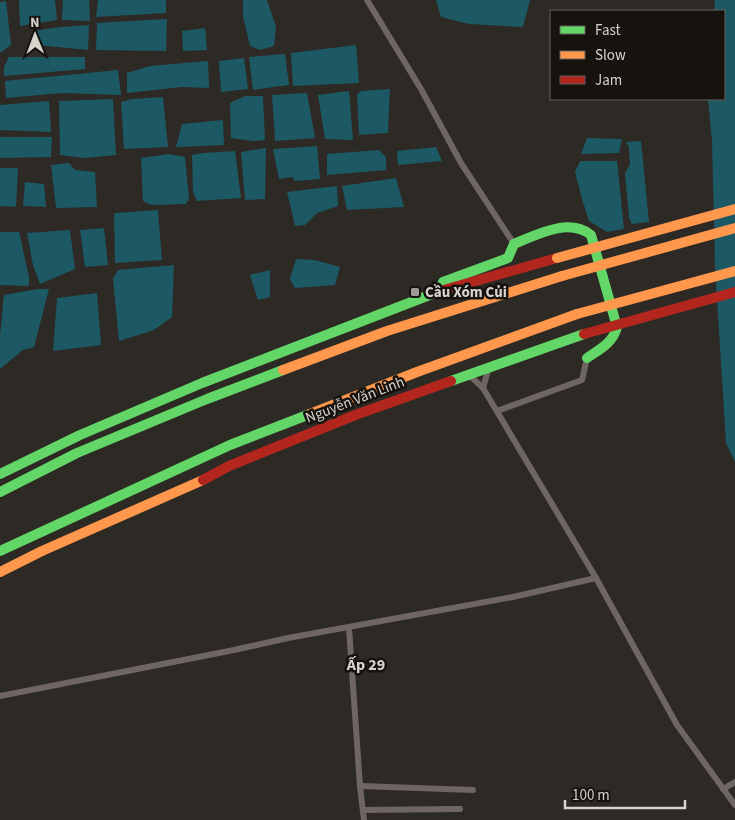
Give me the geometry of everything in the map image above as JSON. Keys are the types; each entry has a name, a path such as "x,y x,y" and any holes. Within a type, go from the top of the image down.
{"main road":[{"path":"0,474 80,435 193,386 440,291 735,210"},
{"path":"440,291 443,282 508,258 514,244 568,226 588,230 617,327 612,341 588,358"},
{"path":"0,492 77,453 207,399 387,331 562,276 735,228"},
{"name":"Nguyễn Văn Linh","path":"0,551 230,445 417,372 577,314 735,271"},
{"name":"Nguyễn Văn Linh","path":"0,572 42,551 191,486 229,466 358,414 584,334 735,292"}],"street":[{"path":"367,0 461,163 514,244"},
{"path":"497,411 582,380 588,358"},
{"path":"484,388 489,367"},
{"path":"468,374 484,388 596,578 678,725 735,805"},
{"path":"0,696 288,638 513,597 596,578"},
{"path":"349,628 364,820"},
{"path":"723,789 735,782"},
{"path":"360,786 473,790"},
{"path":"363,810 460,809"}],"water":[{"path":"19,0 55,0 57,20 20,26"},
{"path":"63,0 89,0 90,21 62,20"},
{"path":"98,0 166,0 166,13 96,17"},
{"path":"243,0 267,0 276,27 274,46 260,50 250,46 243,17"},
{"path":"436,0 530,0 523,27 469,24 441,17"},
{"path":"715,0 735,0 735,462 726,443 715,267 712,141 708,100 725,100 725,10 714,10"},
{"path":"6,1 11,45 0,53 0,2"},
{"path":"167,19 166,51 96,50 97,23"},
{"path":"89,25 88,50 36,45 34,31"},
{"path":"205,28 207,50 183,51 182,31"},
{"path":"356,45 359,83 293,86 291,53"},
{"path":"285,54 289,85 253,90 249,57"},
{"path":"9,57 85,57 85,69 4,76 4,67"},
{"path":"244,58 248,89 221,92 219,61"},
{"path":"208,61 209,88 182,87 127,93 127,73 150,66"},
{"path":"118,70 121,95 63,93 6,98 5,81"},
{"path":"390,89 388,133 359,135 357,95 361,91"},
{"path":"349,91 353,140 325,139 318,95"},
{"path":"307,93 315,138 275,141 272,95"},
{"path":"245,96 263,96 265,140 254,141 231,138 230,103"},
{"path":"163,97 168,147 124,149 121,102 132,99"},
{"path":"113,99 116,155 84,158 60,155 59,101"},
{"path":"49,101 51,132 0,130 0,105"},
{"path":"223,120 224,145 176,147 182,124"},
{"path":"0,137 52,137 51,157 0,158"},
{"path":"587,138 622,139 619,153 581,154"},
{"path":"641,141 649,222 632,224 629,218 625,173 630,165 629,147 626,142"},
{"path":"317,146 320,179 295,181 292,177 279,179 273,149"},
{"path":"436,147 442,161 398,165 397,151"},
{"path":"266,148 265,199 245,200 241,152"},
{"path":"379,150 386,157 386,170 327,175 327,154"},
{"path":"235,151 241,198 197,201 193,192 192,155"},
{"path":"168,154 185,157 189,199 186,204 152,205 143,201 141,158"},
{"path":"580,161 617,161 624,229 607,232 589,221 575,172"},
{"path":"69,163 75,170 95,172 97,207 56,208 51,165"},
{"path":"0,168 18,168 16,207 0,206"},
{"path":"396,178 404,207 347,210 342,186"},
{"path":"25,182 44,184 46,207 23,206"},
{"path":"337,186 338,206 317,213 305,225 295,226 287,192"},
{"path":"158,210 162,260 115,263 114,213"},
{"path":"104,228 108,265 85,267 80,230"},
{"path":"70,230 75,269 40,284 33,265 27,233"},
{"path":"0,232 19,232 29,277 29,286 0,285"},
{"path":"296,259 315,260 340,267 335,285 295,288 290,279"},
{"path":"174,265 172,317 154,330 119,341 113,279 118,270"},
{"path":"270,270 270,297 258,300 250,275"},
{"path":"49,289 34,347 23,350 0,369 0,336 4,295"},
{"path":"97,293 101,345 53,351 57,298"}],"traffic: fast":[{"path":"440,291 443,282 508,258 514,244 552,229 573,228 582,230 591,235 617,327 609,341 587,358"},
{"path":"0,474 80,435 202,383 440,291"},
{"path":"451,381 584,334"},
{"path":"0,492 77,453 207,399 283,370"},
{"path":"0,551 230,445 310,414"}],"traffic: slow":[{"path":"557,258 735,209"},
{"path":"562,276 735,228"},
{"path":"577,314 735,271"},
{"path":"283,370 387,331 562,276"},
{"path":"310,414 417,372 577,314"},
{"path":"0,572 42,551 203,480"}],"traffic: jam":[{"path":"440,291 557,258"},
{"path":"584,334 735,292"},
{"path":"203,480 229,466 358,414 451,381"}],"place":[{"name":"Cầu Xóm Củi","path":"415,292"}],"district":[{"name":"Ấp 29","path":"366,665"}]}
